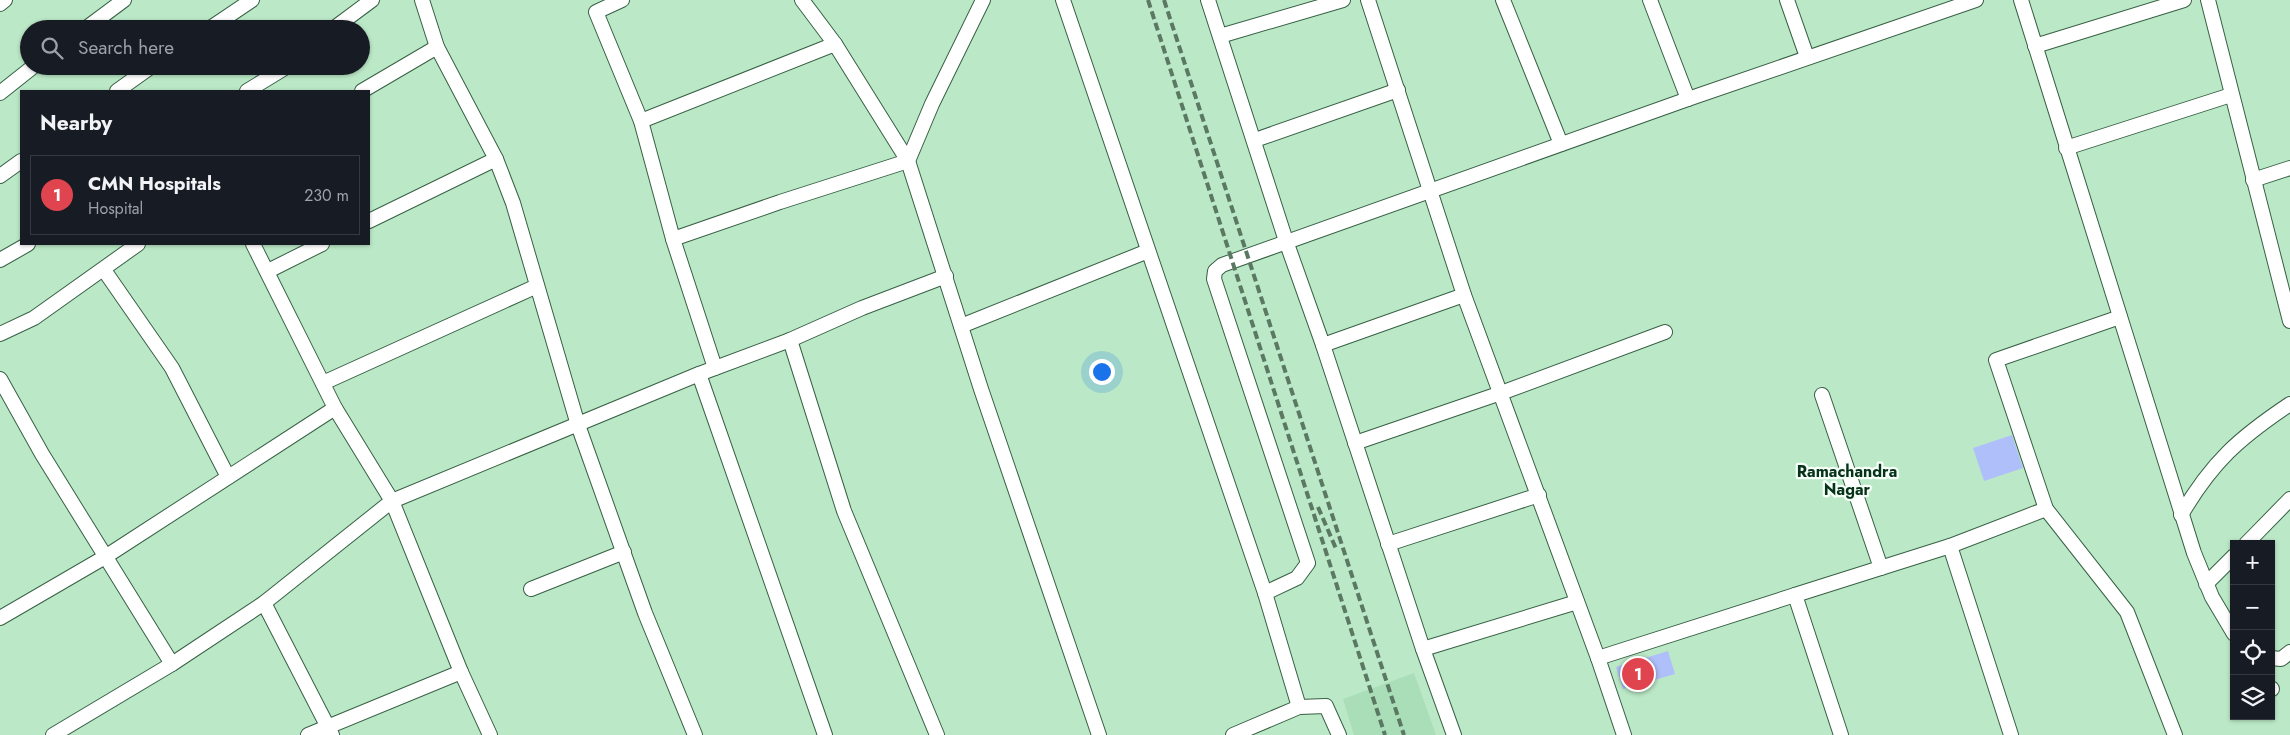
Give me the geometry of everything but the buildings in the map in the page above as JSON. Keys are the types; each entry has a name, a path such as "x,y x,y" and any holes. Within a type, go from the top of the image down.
{"street":[{"path":"0,4 5,0"},
{"path":"97,20 124,0"},
{"path":"222,20 252,0"},
{"path":"345,20 372,0"},
{"path":"422,0 437,47 496,159 513,203 578,425 645,614 695,735"},
{"path":"622,0 596,12 640,121 673,239 715,368"},
{"path":"802,0 835,44 908,161 1099,735"},
{"path":"673,239 908,161 932,104 983,0"},
{"path":"1063,0 1265,593 1299,707"},
{"path":"1208,0 1286,241 1323,345 1423,649 1454,735"},
{"path":"1220,36 1343,0"},
{"path":"1368,0 1464,295 1539,495 1624,735"},
{"path":"1504,0 1561,144"},
{"path":"1650,0 1688,99"},
{"path":"1787,0 1807,58"},
{"path":"1265,593 1297,578 1308,563 1214,279 1216,271 1222,265 1429,190 1807,58 1939,6 1976,0"},
{"path":"2021,0 2181,515 2206,584 2232,630"},
{"path":"2035,46 2184,0"},
{"path":"2208,0 2252,180 2290,321"},
{"path":"640,121 835,44"},
{"path":"364,90 437,47"},
{"path":"0,93 23,75"},
{"path":"118,90 139,75"},
{"path":"249,90 273,75"},
{"path":"1254,140 1398,90"},
{"path":"2066,148 2231,95"},
{"path":"370,221 496,159"},
{"path":"0,176 20,161"},
{"path":"2252,180 2290,168"},
{"path":"0,260 26,245"},
{"path":"0,334 34,318 137,245"},
{"path":"254,245 268,270 336,408 392,501 461,672 490,735"},
{"path":"268,270 320,245"},
{"path":"962,326 1148,251"},
{"path":"104,270 172,368 228,477"},
{"path":"53,735 172,664 264,603 392,501 699,374 790,340 862,308 946,276"},
{"path":"323,382 537,286"},
{"path":"1323,345 1464,295"},
{"path":"2120,317 1996,360 2046,509 2127,612 2175,735"},
{"path":"1355,443 1501,393 1666,332"},
{"path":"790,340 844,511 937,735"},
{"path":"699,374 826,735"},
{"path":"0,379 42,454 172,664"},
{"path":"1822,394 1881,568"},
{"path":"2181,515 2199,484 2217,462 2253,429 2290,404"},
{"path":"0,618 105,557 336,408"},
{"path":"1388,544 1539,495"},
{"path":"2250,540 2290,499"},
{"path":"1598,658 1950,546 2046,509"},
{"path":"1950,546 2011,735"},
{"path":"531,589 624,552"},
{"path":"2206,584 2230,560"},
{"path":"1795,594 1841,735"},
{"path":"1423,649 1577,602"},
{"path":"264,603 330,730"},
{"path":"2275,658 2281,659 2290,652"},
{"path":"308,735 330,730 461,672"},
{"path":"1233,735 1299,707 1326,706 1339,735"}],"shaded area":[{"path":"1414,673 1436,735 1354,735 1343,699"}],"railway":[{"path":"1148,0 1385,735"},
{"path":"1164,0 1404,735"},
{"path":"1318,507 1337,551"}],"place":[{"name":"CMN Hospitals","path":"1638,674"}],"district":[{"name":"Ramachandra Nagar","path":"1847,480"}]}
